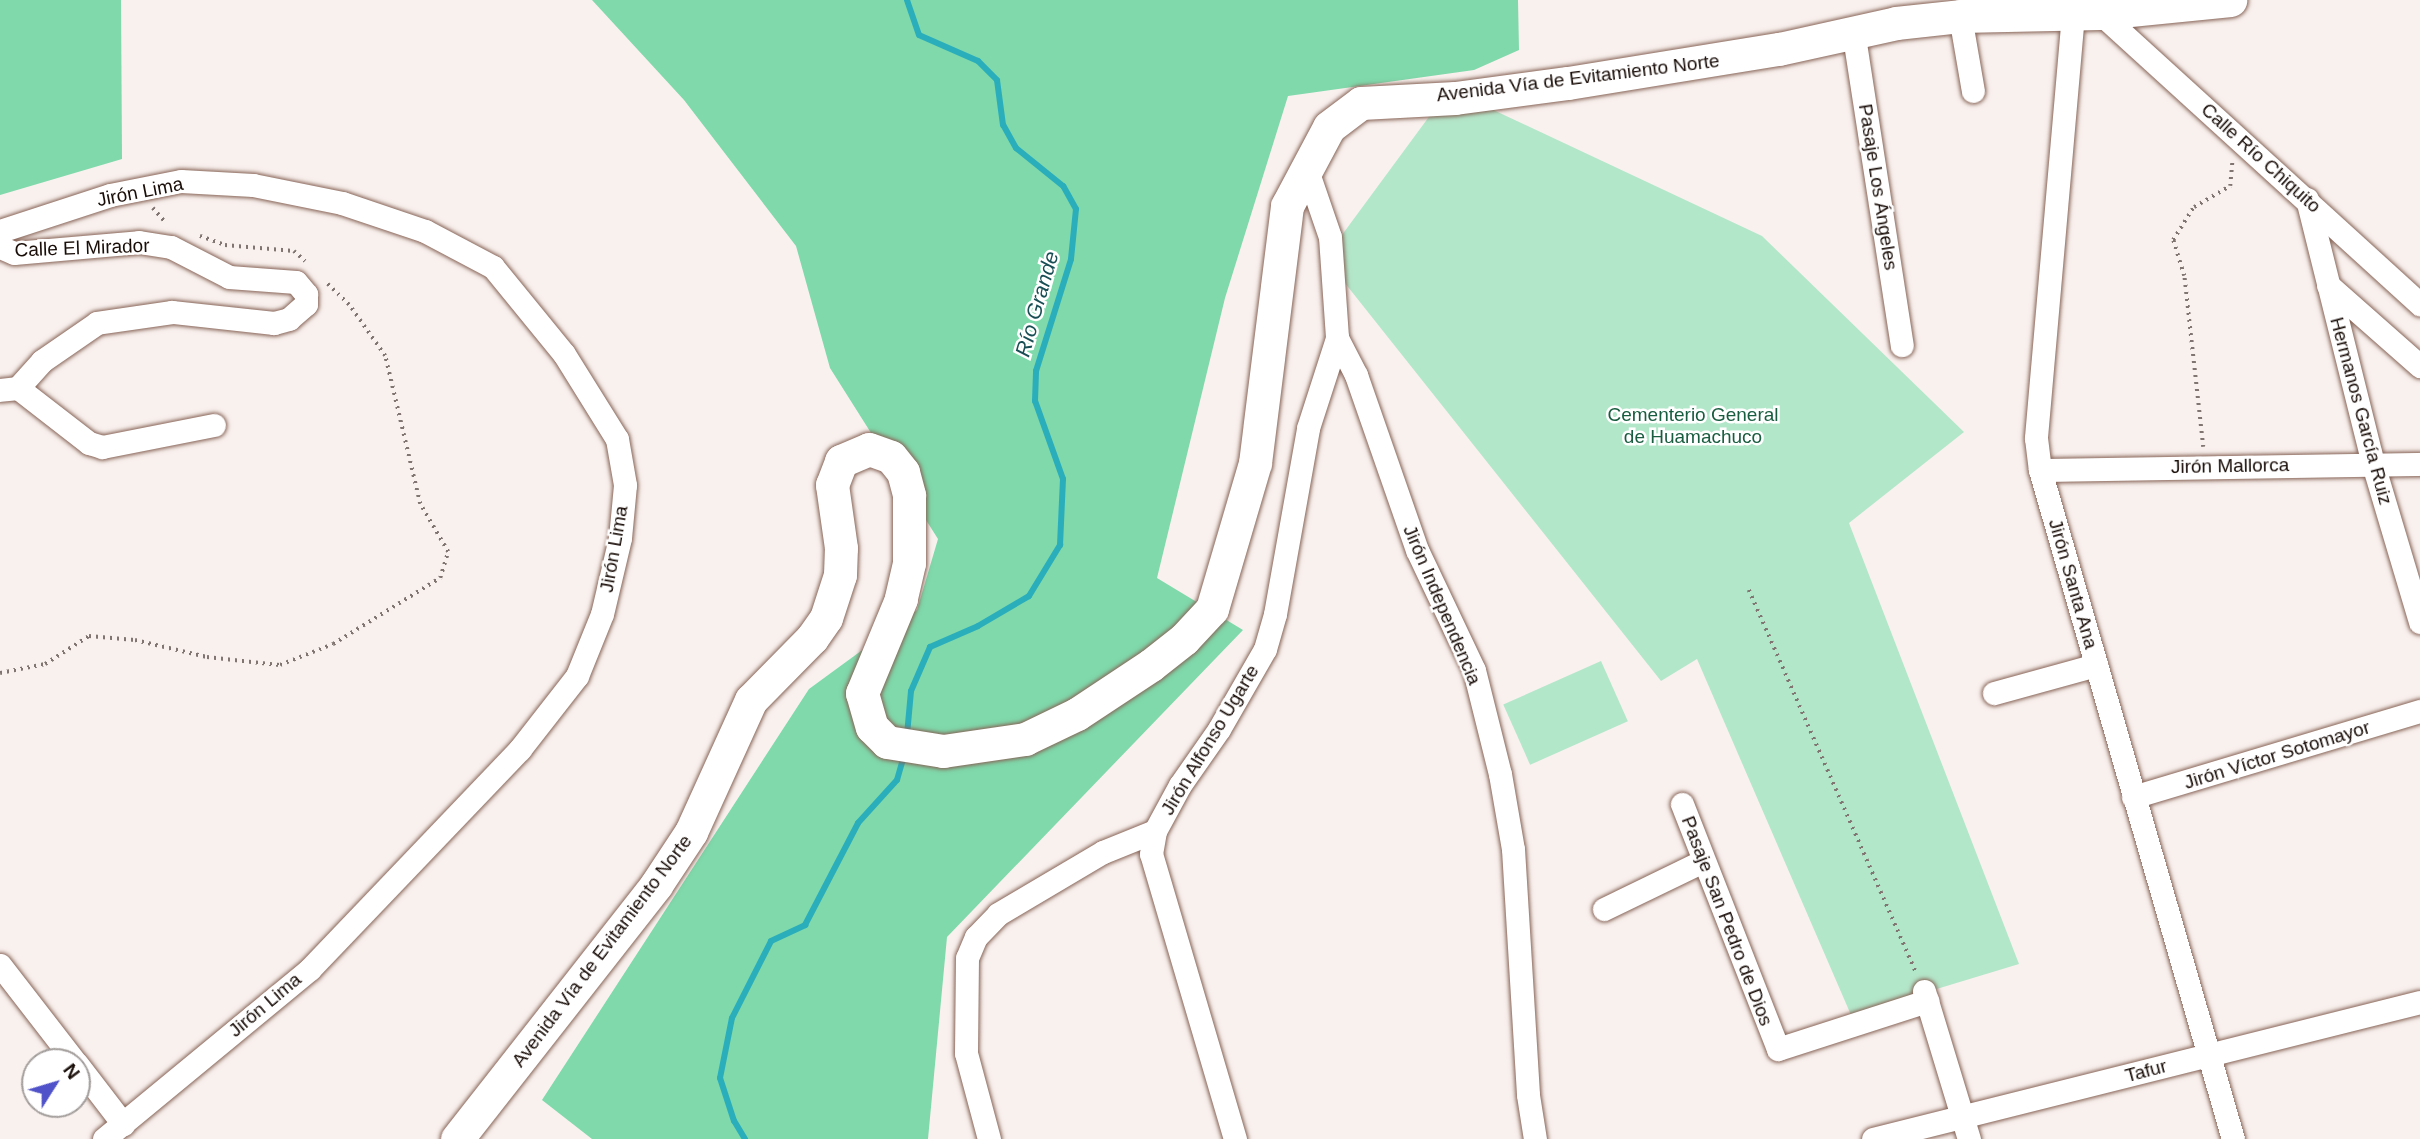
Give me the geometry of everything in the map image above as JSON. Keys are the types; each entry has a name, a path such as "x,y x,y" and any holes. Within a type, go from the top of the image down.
{"highway":[{"name":"Avenida Vía de Evitamiento Norte","path":"457,1139 656,885 691,832 751,700 813,638 826,618 840,575 841,548 831,485 841,461 869,449 891,457 903,472 911,525 901,599 862,693 872,727 887,742 943,751 1025,739 1077,714 1184,639 1212,609 1255,463 1277,259 1287,206 1329,127 1361,103 1455,98 1568,83 1779,49 1853,30 1961,16 2030,8 2086,13 2230,0"}],"street":[{"name":"Calle Río Chiquito","path":"2086,13 2233,133 2420,304"},
{"name":"Jirón Santa Ana","path":"2086,13 2036,438 2040,470 2206,1055 2233,1139"},
{"path":"1961,16 1973,91"},
{"name":"Pasaje Los Ángeles","path":"1853,30 1902,345"},
{"name":"Jirón Independencia","path":"1306,167 1331,237 1337,338 1356,375 1418,550 1474,670 1485,707 1513,849 1528,1095 1535,1139"},
{"name":"Jirón Lima","path":"0,231 139,190 181,181 253,185 342,203 425,231 493,267 565,354 617,439 625,485 620,538 602,614 577,676 520,750 310,969 104,1139"},
{"name":"Hermanos García Ruiz","path":"2307,199 2373,464 2420,622"},
{"name":"Calle El Mirador","path":"0,247 14,253 139,242 171,247 229,277 296,282 306,294 300,312 274,323 172,312 97,323 42,361 9,389"},
{"path":"2328,285 2420,366"},
{"name":"Jirón Alfonso Ugarte","path":"1234,1139 1151,854 1156,831 1265,649 1275,614 1308,428 1337,338"},
{"path":"9,389 89,443 102,447 215,425"},
{"name":"Jirón Mallorca","path":"2040,470 2420,464"},
{"path":"1994,693 2096,665"},
{"name":"Jirón Víctor Sotomayor","path":"2133,797 2420,711"},
{"name":"Pasaje San Pedro de Dios","path":"1682,804 1701,862 1778,1049 1926,996"},
{"path":"989,1139 966,1053 967,958 976,937 998,914 1103,852 1156,831"},
{"path":"1604,909 1701,862"},
{"path":"0,965 64,1048"},
{"path":"1926,996 1966,1129"},
{"name":"Tafur","path":"1873,1139 1966,1129 2206,1055 2420,1002"},
{"path":"91,1082 123,1124"}],"path":[{"path":"2205,467 2184,276 2172,240 2194,206 2230,186 2233,133"},
{"path":"139,190 165,223 177,228"},
{"path":"189,232 225,245 294,251 312,269"},
{"path":"0,673 45,664 89,636 280,665 333,644 440,578 448,552 420,504 385,356 349,305 321,278"},
{"path":"1749,590 1926,996"}],"green space":[{"path":"0,0 121,0 122,159 0,195"},
{"path":"592,0 1518,0 1519,50 1474,70 1288,96 1225,298 1157,578 1243,630 947,937 928,1139 592,1139 542,1100 809,689 917,610 938,539 830,368 796,246 684,100"},
{"name":"Cementerio General de Huamachuco","path":"1487,107 1762,236 1964,432 1849,523 2019,964 1851,1015 1697,659 1661,681 1325,258 1431,114"},
{"path":"1601,661 1628,721 1530,765 1503,705"}],"waterway":[{"name":"Río Grande","path":"907,0 919,35 978,61 997,80 1003,125 1016,148 1063,186 1076,209 1071,259 1036,371 1035,401 1063,479 1060,545 1029,596 978,626 930,647 911,691 907,735"},
{"name":"Río Grande","path":"745,1139 734,1121 720,1078 732,1018 771,941 805,925 858,823 897,780 904,756"}]}
